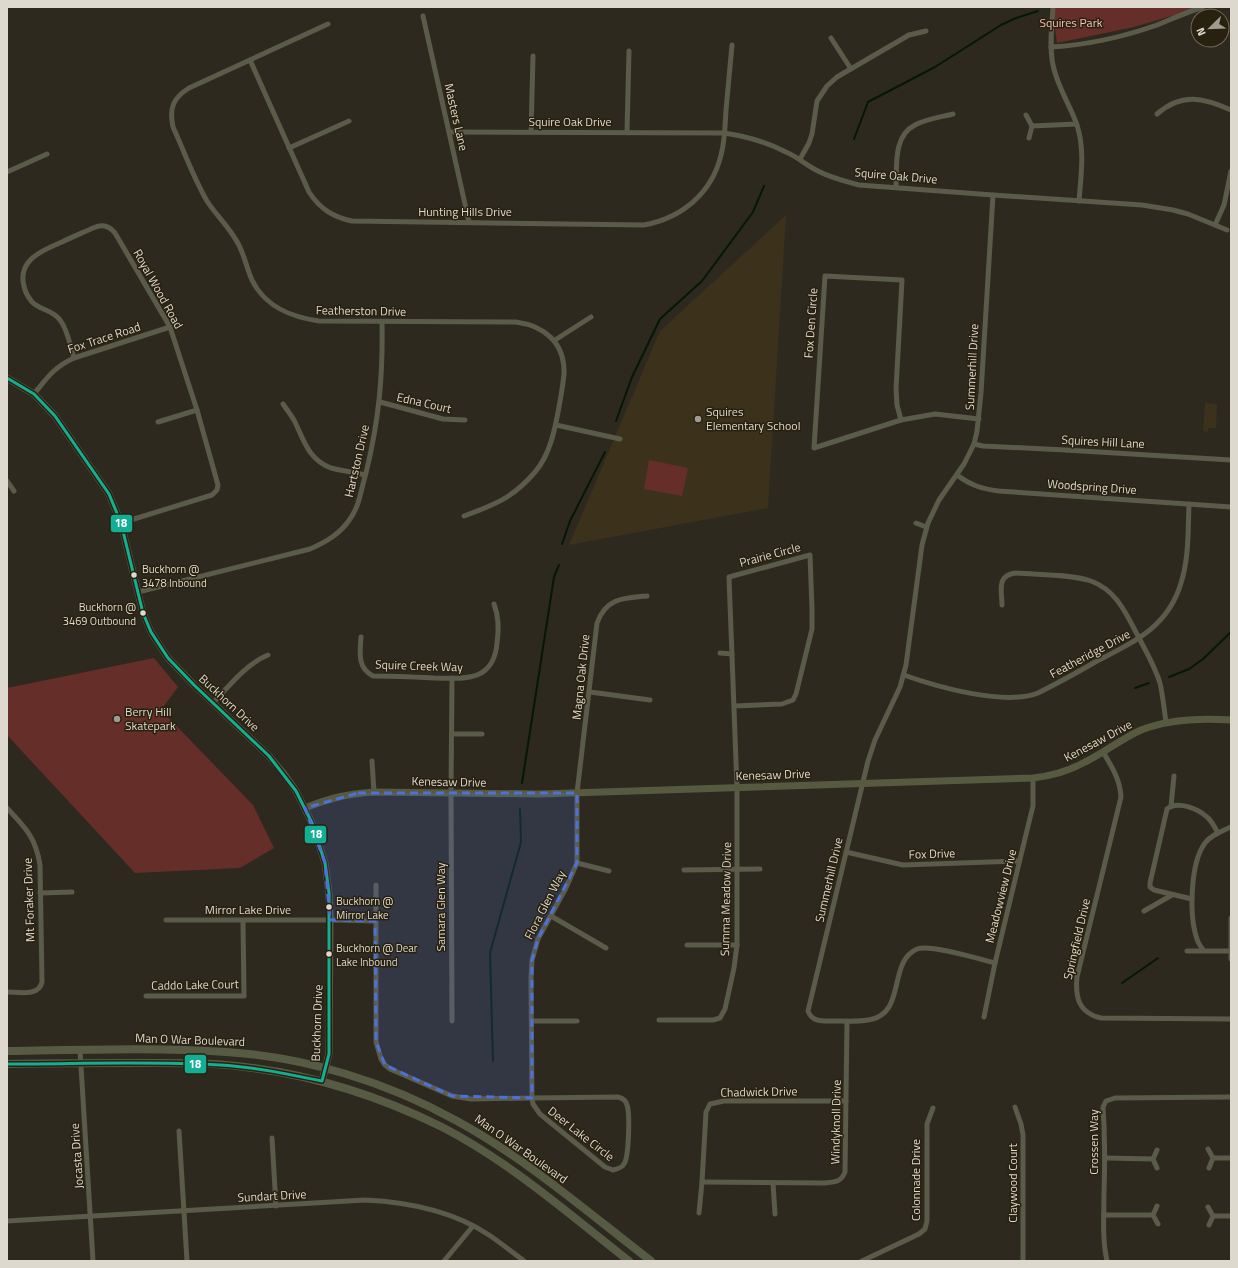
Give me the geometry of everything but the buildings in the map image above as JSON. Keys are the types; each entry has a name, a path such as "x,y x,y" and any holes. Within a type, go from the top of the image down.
{"main road":[{"name":"Man O War Boulevard","path":"7,1051 181,1050 226,1052 288,1060 327,1068 382,1087 424,1104 478,1132 518,1159 651,1261"},
{"name":"Man O War Boulevard","path":"7,1064 221,1064 282,1072 322,1081 367,1095 396,1106 469,1143 529,1183 630,1261"}],"street":[{"path":"1053,7 1051,47 1055,74 1080,136 1082,156 1079,201"},
{"path":"1051,47 1084,44 1121,36 1157,25 1203,7"},
{"name":"Masters Lane","path":"423,16 469,222"},
{"name":"Featherston Drive","path":"328,24 180,93 172,106 173,127 206,199 237,241 252,280 258,289 276,307 288,314 300,318 319,321 516,322 538,327 554,340 561,353 564,373 556,425 544,457 536,471 517,491 506,499 464,516"},
{"path":"800,159 811,138 817,101 821,93 837,77 850,69 909,35 926,31"},
{"path":"832,38 850,69"},
{"name":"Hunting Hills Drive","path":"250,60 304,182 315,201 339,218 352,221 644,225 668,219 680,213 708,185 718,166 723,149 732,46"},
{"path":"628,132 629,52"},
{"path":"531,132 533,56"},
{"path":"1157,114 1164,108 1174,103 1190,99 1204,100 1231,110"},
{"path":"896,186 899,145 905,132 921,122 953,114"},
{"path":"1026,115 1032,126 1029,138"},
{"path":"289,148 349,121"},
{"path":"1032,126 1076,124"},
{"name":"Squire Oak Drive","path":"449,132 724,133 763,141 800,159 818,171 843,181 875,187 896,186 993,195 1160,207 1188,214 1227,230"},
{"path":"7,172 47,154"},
{"path":"1215,225 1224,205 1231,171"},
{"name":"Summerhill Drive","path":"993,195 979,419 974,444 964,464 939,500 926,527 922,545 909,650 904,675 900,688 871,750 808,1009 811,1016 820,1021 868,1020 885,1012 890,1005 894,994 903,962 916,950 931,948 995,963"},
{"name":"Royal Wood Road","path":"74,358 68,336 60,320 55,315 33,303 24,288 22,281 23,274 30,260 36,254 98,226 107,226 116,232 170,327 197,410 217,479 217,490 212,495 121,522"},
{"name":"Fox Den Circle","path":"901,420 897,405 896,389 902,280 825,276 814,448 901,420 934,414 979,419"},
{"path":"554,340 591,317"},
{"name":"Hartston Drive","path":"138,592 310,549 331,539 340,531 351,518 360,498 374,437 380,402 382,322"},
{"name":"Fox Trace Road","path":"34,394 59,365 74,358 170,327"},
{"name":"Buckhorn Drive","path":"7,378 34,394 55,416 108,494 121,522 143,613 151,632 168,658 268,756 284,774 296,791 305,808 316,834 324,863 329,892 329,1054 327,1068 322,1081"},
{"name":"Edna Court","path":"380,402 443,419 465,420"},
{"path":"283,404 295,422 310,452 315,458 331,468 365,475"},
{"path":"158,422 197,410"},
{"path":"556,425 620,439"},
{"name":"Squires Hill Lane","path":"974,444 983,446 1231,460"},
{"name":"Woodspring Drive","path":"956,475 976,487 998,491 1231,507"},
{"path":"7,481 14,491"},
{"name":"Featheridge Drive","path":"904,675 946,688 1007,697 1027,696 1038,693 1139,639 1155,626 1164,616 1177,596 1184,571 1189,504"},
{"path":"916,523 926,527"},
{"name":"Prairie Circle","path":"734,706 782,704 793,700 796,694 812,629 810,555 729,576 737,788"},
{"path":"1002,605 1001,583 1005,576 1015,573 1082,579 1102,586 1111,592 1120,602 1148,653 1159,682 1166,722"},
{"name":"Magna Oak Drive","path":"577,793 590,692 595,636 600,615 612,603 627,598 647,596"},
{"name":"Squire Creek Way","path":"361,637 361,664 364,670 373,676 470,677 478,675 485,670 490,665 494,657 499,623 494,604"},
{"path":"720,653 732,654"},
{"path":"213,703 258,659 268,655"},
{"name":"Samara Glen Way","path":"452,678 452,1021"},
{"path":"590,692 650,700"},
{"name":"Kenesaw Drive","path":"305,808 332,798 358,793 374,792 540,794 1033,778 1043,777 1070,769 1085,762 1115,743 1142,730 1166,722 1205,719 1231,720"},
{"path":"452,734 482,734"},
{"name":"Springfield Drive","path":"1102,752 1119,781 1121,797 1077,977 1076,989 1078,1000 1086,1012 1102,1018 1231,1019"},
{"path":"372,761 374,792"},
{"path":"1174,776 1171,806 1167,810 1150,887 1154,890 1192,899"},
{"name":"Meadowview Drive","path":"984,1017 995,963 1033,806 1033,778"},
{"name":"Summa Meadow Drive","path":"660,1020 714,1020 720,1018 725,1009 734,968 737,945 737,788"},
{"name":"Flora Glen Way","path":"532,1098 532,1021 530,979 532,960 538,939 572,877 577,863 577,793"},
{"path":"1171,806 1182,805 1207,817 1218,833"},
{"name":"Mt Foraker Drive","path":"7,808 29,834 37,848 40,865 42,982 41,986 37,990 28,992 7,992"},
{"path":"1203,950 1197,941 1193,922 1192,899 1196,864 1205,843 1213,835 1231,827"},
{"name":"Fox Drive","path":"846,852 903,865 1019,861"},
{"path":"577,863 609,872"},
{"path":"684,870 760,869"},
{"path":"376,885 376,1042 378,1051 385,1065 395,1071 452,1096 471,1099 532,1098"},
{"path":"40,893 72,892"},
{"path":"1144,911 1172,895"},
{"path":"551,916 606,948"},
{"path":"1231,918 1231,959"},
{"name":"Mirror Lake Drive","path":"166,920 375,921"},
{"name":"Caddo Lake Court","path":"146,996 244,996 243,921"},
{"path":"687,945 737,945"},
{"path":"1187,951 1231,951"},
{"path":"532,1021 577,1021"},
{"name":"Windyknoll Drive","path":"702,1182 836,1182 842,1179 845,1172 847,1021"},
{"name":"Jocasta Drive","path":"80,1050 94,1261"},
{"name":"Crossen Way","path":"1107,1261 1104,1243 1105,1158 1103,1106 1106,1100 1115,1098 1231,1097"},
{"name":"Deer Lake Circle","path":"532,1098 621,1098 626,1102 629,1112 626,1159 624,1164 613,1170 605,1166 540,1114 533,1104 532,1098"},
{"name":"Chadwick Drive","path":"699,1212 706,1112 710,1104 724,1101 846,1101"},
{"name":"Claywood Court","path":"1015,1107 1023,1135 1023,1261"},
{"name":"Colonnade Drive","path":"862,1261 919,1234 925,1229 927,1207 927,1124 933,1108"},
{"path":"178,1131 187,1261"},
{"path":"272,1138 276,1206"},
{"path":"1153,1159 1157,1150"},
{"path":"1208,1150 1213,1158"},
{"path":"1105,1158 1153,1159"},
{"path":"1213,1158 1231,1158"},
{"path":"1209,1168 1213,1158"},
{"path":"1153,1159 1158,1168"},
{"path":"773,1183 775,1214"},
{"name":"Sundart Drive","path":"7,1221 365,1200 395,1202 428,1209 450,1216 473,1226 488,1234 524,1261"},
{"path":"1153,1215 1157,1206"},
{"path":"1208,1207 1213,1216"},
{"path":"1104,1215 1153,1215"},
{"path":"1153,1215 1158,1224"},
{"path":"1213,1216 1231,1216"},
{"path":"1209,1225 1213,1216"},
{"path":"444,1261 473,1226"}],"highlighted area":[{"path":"358,793 577,793 577,863 538,939 532,960 532,1098 452,1096 385,1065 376,1042 375,921 330,920 325,863 305,808"}],"shaded area":[{"name":"Squires Elementary School","path":"786,215 768,508 569,545 660,331"},
{"path":"1205,403 1217,404 1216,428 1208,428 1208,432 1203,431"}],"green space":[{"name":"Squires Park","path":"1053,7 1202,7 1190,8 1190,11 1134,27 1057,43"},
{"path":"649,460 688,468 682,496 644,489"},
{"path":"154,658 178,687 161,710 253,805 274,848 240,868 135,873 7,735 7,688"}],"waterway":[{"path":"854,139 868,102 935,67 1001,25 1016,18 1038,11"},
{"path":"616,421 632,377 660,319 702,281 753,212 764,186"},
{"path":"562,544 570,521 605,452"},
{"path":"522,783 554,577 559,565"},
{"path":"1169,677 1189,669 1203,659 1231,632"},
{"path":"1135,688 1149,683"},
{"path":"493,1061 490,953 521,842 520,809"},
{"path":"1122,983 1158,958"}],"transit line":[{"name":"18","path":"7,378 34,394 55,416 109,494 121,523 143,613 151,632 168,658 194,685 269,756 296,791 312,823 325,863 329,893 329,1054 322,1081 284,1073 220,1065 140,1063 7,1064"}],"place":[{"name":"Squires Elementary School","path":"698,419"},
{"name":"Buckhorn @ 3478 Inbound","path":"134,575"},
{"name":"Buckhorn @ 3469 Outbound","path":"143,613"},
{"name":"Berry Hill Skatepark","path":"117,719"},
{"name":"Buckhorn @ Mirror Lake","path":"329,907"},
{"name":"Buckhorn @ Dear Lake Inbound","path":"329,954"}]}
